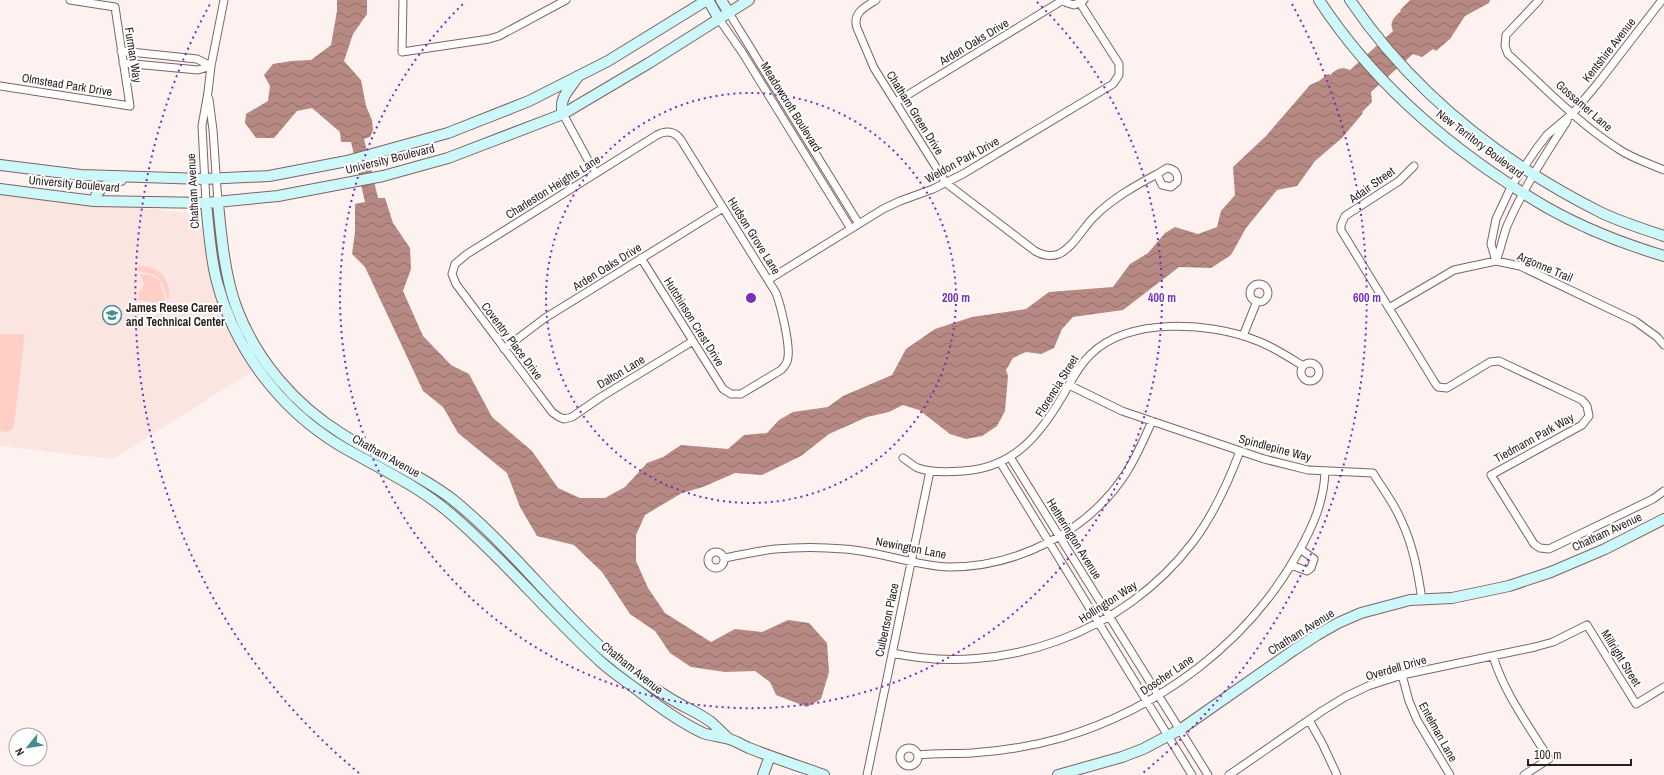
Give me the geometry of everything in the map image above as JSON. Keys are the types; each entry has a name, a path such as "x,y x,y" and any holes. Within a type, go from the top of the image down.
{"main road":[{"name":"Meadowcroft Boulevard","path":"707,0 719,19"},
{"name":"University Boulevard","path":"0,165 81,175 133,178 217,178 269,176 347,161 424,141 518,106 577,78 618,55 707,0"},
{"name":"Meadowcroft Boulevard","path":"721,0 729,12"},
{"name":"University Boulevard","path":"0,189 94,201 218,203 278,196 383,176 448,158 563,114 649,63 749,0"},
{"name":"New Territory Boulevard","path":"1319,0 1361,55 1386,83 1405,103 1458,147 1512,186 1548,208 1596,231 1664,256"},
{"name":"New Territory Boulevard","path":"1350,0 1379,39 1404,68 1462,124 1524,168 1603,213 1664,236"},
{"path":"563,114 560,106 561,102 577,78"},
{"path":"0,169 27,169"},
{"path":"94,201 98,191 104,186 113,182 133,178"},
{"name":"Chatham Avenue","path":"206,203 211,253 217,282 230,320 251,360 280,396 312,426 340,445 430,496 453,515 602,663 664,710 705,734 728,738 770,756 824,775"},
{"name":"Chatham Avenue","path":"218,203 232,294 244,325 260,354 284,385 317,416 341,434 410,471 451,499 482,527 571,619 605,651 635,676 710,722 728,738"},
{"path":"251,360 260,354"},
{"name":"Chatham Avenue","path":"1058,775 1122,757 1143,749 1168,736 1181,729 1294,650 1324,631 1361,613 1410,600 1452,598 1509,586 1551,572 1605,549 1664,518"},
{"path":"764,775 770,756"}],"street":[{"name":"Furman Way","path":"70,0 114,7 130,106"},
{"name":"Chatham Avenue","path":"206,203 202,126 208,92 210,66 224,0"},
{"path":"403,0 402,52 489,39 499,36 566,0"},
{"name":"Chatham Green Drive","path":"876,0 862,9 856,18 856,25 870,60 946,183 1035,251 1046,255 1055,255 1066,250 1088,223 1106,206 1125,192 1157,174"},
{"path":"1064,0 1072,5 1082,2"},
{"name":"Arden Oaks Drive","path":"896,102 1064,0"},
{"name":"Gossamer Lane","path":"1538,0 1506,35 1504,42 1508,54 1594,132 1618,149 1639,160 1664,170"},
{"name":"Kentshire Avenue","path":"1496,261 1491,244 1493,232 1496,220 1512,186 1547,135 1573,112 1598,83 1662,0"},
{"name":"Weldon Park Drive","path":"768,280 890,206 946,183 1115,81 1119,75 1119,64 1082,2"},
{"name":"Meadowcroft Boulevard","path":"729,12 859,224"},
{"name":"Meadowcroft Boulevard","path":"719,19 851,229"},
{"path":"121,51 197,59 210,66"},
{"path":"123,63 198,70 210,66"},
{"name":"Olmstead Park Drive","path":"0,86 130,106"},
{"name":"Chatham Avenue","path":"208,92 217,178 218,203"},
{"name":"Kentshire Avenue","path":"1496,261 1502,247 1506,227 1523,192 1573,112"},
{"path":"563,114 595,173"},
{"name":"Charleston Heights Lane","path":"452,271 455,264 467,254 595,173 661,132 673,133"},
{"name":"Hudson Grove Lane","path":"673,133 681,140 776,293 782,312 789,352 787,362 781,370 746,391 740,394 731,394"},
{"name":"Adair Street","path":"1342,221 1345,216 1399,181 1414,166"},
{"name":"Arden Oaks Drive","path":"504,349 545,318 723,208"},
{"name":"Tiedmann Park Way","path":"1342,221 1341,225 1343,234 1438,388 1447,388 1490,362 1499,361 1582,400 1587,406 1589,416 1582,425 1491,475 1534,544 1540,548 1549,549 1653,499 1664,491"},
{"name":"Hutchinson Crest Drive","path":"641,258 719,384 723,389 731,394"},
{"name":"Argonne Trail","path":"1389,308 1454,270 1496,261 1520,266 1635,321 1657,337 1664,345"},
{"name":"Coventry Place Drive","path":"452,271 452,277 456,284 504,349 552,412 562,418"},
{"path":"1243,336 1257,301"},
{"name":"Florencia Street","path":"903,458 918,468 930,471 968,471 1000,462 1010,457 1029,442 1043,427 1080,366 1091,353 1106,342 1134,331 1174,327 1196,327 1227,331 1278,350 1303,366"},
{"name":"Dalton Lane","path":"562,418 569,418 576,415 601,397 693,341"},
{"name":"Spindlepine Way","path":"1069,385 1122,411 1240,451 1287,465 1308,470 1373,472 1401,519 1410,540 1416,563 1422,600"},
{"name":"Newington Lane","path":"724,558 774,549 808,548 866,550 911,561 948,566 972,565 1014,557 1049,542 1090,515 1115,488 1136,458 1152,421"},
{"name":"Hollington Way","path":"892,653 937,660 984,659 1010,655 1039,647 1080,632 1099,623 1153,584 1171,568 1193,542 1220,498 1229,480 1240,451"},
{"name":"Hetherington Avenue","path":"1010,457 1181,729 1208,775"},
{"name":"Hetherington Avenue","path":"1000,462 1192,775"},
{"name":"Culbertson Place","path":"867,775 930,471"},
{"name":"Doscher Lane","path":"918,755 972,753 1029,746 1062,738 1096,726 1147,702 1185,678 1231,639 1253,617 1271,595 1291,565 1316,517 1324,486 1325,471"},
{"path":"1291,565 1307,571 1311,568 1314,559 1300,549"},
{"name":"Overdell Drive","path":"1230,775 1309,720 1346,697 1374,684 1402,675 1553,642 1587,625"},
{"name":"Millright Street","path":"1587,625 1636,704 1664,687"},
{"path":"1493,656 1498,673 1505,688 1549,759 1524,775"},
{"name":"Entelman Lane","path":"1402,675 1409,701 1417,720 1450,775"},
{"path":"1309,720 1322,742 1337,775"}],"shaded area":[{"name":"James Reese Career and Technical Center","path":"0,194 199,214 211,285 235,345 251,372 113,459 0,446"},
{"path":"138,266 152,268 162,274 167,284 170,299 167,299 161,281 155,275 137,271"},
{"path":"140,274 151,275 159,280 165,299 161,303 139,300 139,293 144,284"},
{"path":"0,334 23,334 24,342 14,425 11,430 6,432 0,431"}],"water":[{"path":"337,0 367,0 367,14 353,34 344,61 361,80 366,106 372,120 373,130 370,137 364,139 378,198 385,198 393,223 410,248 411,269 403,291 423,336 451,365 469,374 492,417 532,451 558,488 580,498 605,498 625,487 647,463 663,457 681,445 728,449 744,435 767,433 779,420 793,412 828,407 843,396 892,375 906,349 935,329 972,317 1026,309 1049,292 1113,287 1130,264 1148,253 1165,233 1175,227 1198,234 1217,227 1221,211 1235,195 1233,167 1266,136 1310,85 1339,69 1344,68 1350,70 1393,31 1393,20 1410,0 1490,0 1489,3 1465,16 1450,39 1436,51 1433,49 1422,57 1413,54 1371,92 1372,102 1362,112 1363,113 1342,138 1315,161 1297,186 1277,190 1246,228 1231,255 1211,268 1179,267 1123,310 1073,317 1062,329 1054,348 1041,354 1026,352 1013,358 1006,370 1008,376 1005,411 997,426 982,436 966,439 950,434 919,410 903,405 889,412 867,417 829,434 801,456 762,475 735,473 703,487 682,493 645,515 636,535 636,561 648,588 665,613 711,642 735,629 762,632 788,620 809,623 827,643 829,672 821,699 807,707 776,695 770,682 755,671 725,672 691,667 670,653 655,631 630,614 602,572 574,545 537,536 520,507 507,473 458,433 443,407 423,391 365,267 352,254 355,232 355,204 365,202 351,142 341,142 340,132 312,108 297,111 274,138 256,138 245,123 246,114 268,101 270,86 264,75 273,64 311,60 331,45 337,11"}],"place":[{"name":"James Reese Career and Technical Center","path":"112,315"}]}
